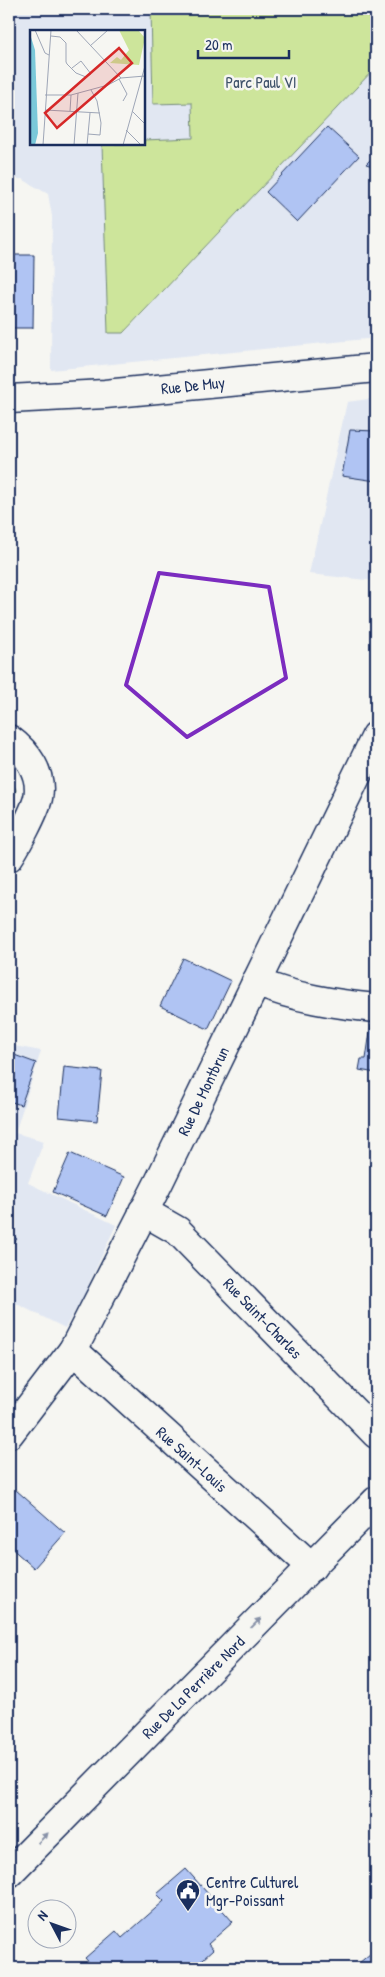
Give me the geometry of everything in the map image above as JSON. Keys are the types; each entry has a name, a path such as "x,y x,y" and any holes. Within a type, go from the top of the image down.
{"street":[{"name":"Rue De Muy","path":"9,399 105,394 376,368"},
{"name":"Rue De Montbrun","path":"13,1419 73,1350 144,1211 376,736"},
{"path":"9,739 20,747 31,761 38,779 38,798 9,857"},
{"path":"256,982 284,993 352,1006 376,1008"},
{"name":"Rue Saint-Charles","path":"144,1211 178,1231 376,1434"},
{"name":"Rue Saint-Louis","path":"73,1350 312,1567"},
{"name":"Rue De La Perrière Nord","path":"9,1873 376,1501"}],"highlighted area":[{"path":"159,573 269,587 286,678 187,737 126,685"}],"shaded area":[{"path":"9,9 151,9 153,104 192,103 193,138 145,140 145,30 30,30 30,145 102,145 108,333 124,333 376,67 376,338 51,370 52,216 48,194 22,179 9,179"},
{"path":"376,398 376,581 309,574 347,402"},
{"path":"9,1045 41,1051 15,1133 44,1141 28,1183 116,1225 82,1299 65,1328 9,1300"}],"green space":[{"name":"Parc Paul VI","path":"151,9 376,9 376,67 123,333 108,333 102,145 145,145 145,140 193,138 192,103 153,104"},
{"path":"9,774 16,790 9,814"}],"building":[{"path":"327,127 359,156 297,222 266,192"},
{"path":"376,154 376,167 366,164"},
{"path":"9,255 34,255 33,328 9,328"},
{"path":"350,430 376,431 376,481 342,476"},
{"path":"183,958 231,981 208,1029 160,1006"},
{"path":"371,1025 376,1026 376,1073 359,1070 361,1059 366,1059"},
{"path":"9,1053 36,1063 21,1105 9,1101"},
{"path":"64,1067 102,1071 97,1121 59,1117"},
{"path":"70,1153 124,1177 107,1216 53,1192"},
{"path":"9,1232 17,1239 9,1248"},
{"path":"16,1490 65,1533 34,1568 9,1546 9,1498"},
{"name":"Centre Culturel Mgr-Poissant","path":"186,1869 233,1922 208,1944 213,1950 193,1968 94,1968 85,1958 116,1931 122,1938 164,1901 157,1894"},
{"path":"376,1949 376,1968 353,1968"}],"place":[{"name":"Centre Culturel Mgr-Poissant","path":"188,1912"}]}
